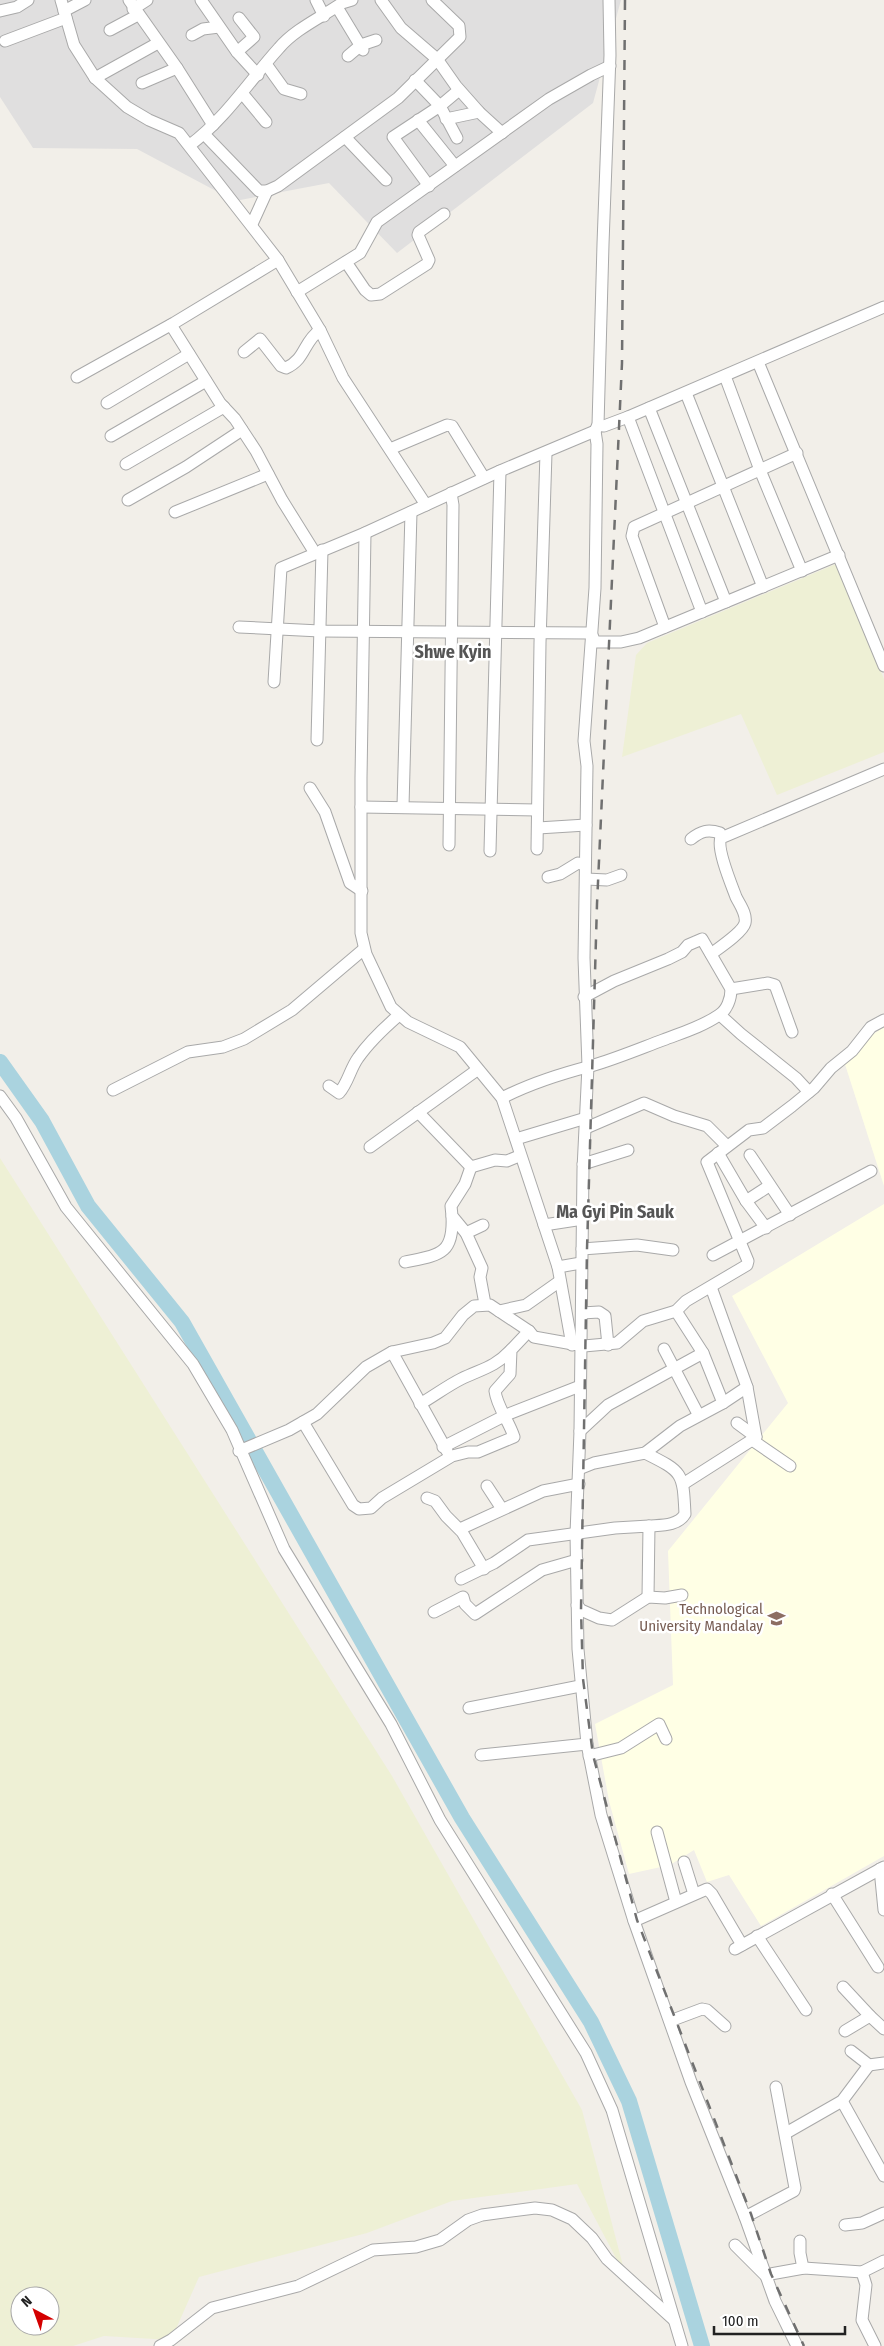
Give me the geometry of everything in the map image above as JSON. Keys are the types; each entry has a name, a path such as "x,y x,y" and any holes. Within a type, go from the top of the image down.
{"street":[{"path":"0,11 16,7 28,0"},
{"path":"5,41 85,0"},
{"path":"110,30 133,8 147,0"},
{"path":"201,0 236,52 258,75"},
{"path":"316,0 324,16"},
{"path":"190,145 213,125 289,39 337,7 352,0"},
{"path":"381,0 401,28 437,59 459,90 502,133"},
{"path":"576,1346 582,1313 581,1263 588,1066 584,997 587,766 584,741 596,557 597,428 610,66 609,0"},
{"path":"204,134 259,191 267,191 278,186 398,98 461,33 459,26 435,3"},
{"path":"435,3 440,19"},
{"path":"337,7 362,48"},
{"path":"133,8 177,68 213,125"},
{"path":"64,10 74,45 96,78 127,107 149,120 175,130 190,145 252,224 278,260 320,330 342,378 426,505"},
{"path":"236,52 254,37 239,18"},
{"path":"192,35 203,29 219,27"},
{"path":"348,56 376,40"},
{"path":"96,78 158,43"},
{"path":"266,64 284,89 301,94"},
{"path":"297,292 360,253 377,222 549,100 610,66"},
{"path":"142,84 177,68"},
{"path":"415,80 440,106 457,138"},
{"path":"428,186 393,138 440,106 459,90"},
{"path":"242,93 266,122"},
{"path":"446,119 479,112"},
{"path":"418,120 456,166"},
{"path":"345,137 386,180"},
{"path":"252,224 267,191"},
{"path":"346,262 371,295 380,294 427,264 429,260 428,255 418,235 419,232 444,214"},
{"path":"77,378 171,325 278,260"},
{"path":"274,682 281,568 319,551 365,534 451,493 546,453 597,428 686,393 884,307"},
{"path":"171,325 206,381 242,430 268,474 319,551 320,631 317,740"},
{"path":"244,352 260,339 281,366 286,368 295,364 303,356 307,342 320,330"},
{"path":"107,403 188,354"},
{"path":"758,362 884,666"},
{"path":"725,376 760,470 802,570"},
{"path":"111,436 206,381"},
{"path":"686,393 763,586"},
{"path":"126,464 224,407"},
{"path":"649,408 726,602"},
{"path":"628,417 702,612"},
{"path":"390,449 447,424 452,426 484,478"},
{"path":"128,500 186,467 242,430"},
{"path":"537,849 540,633 546,453"},
{"path":"665,627 632,536 632,529 639,523 797,453"},
{"path":"490,851 500,471"},
{"path":"175,512 268,474"},
{"path":"449,845 453,505 451,493"},
{"path":"403,806 411,512"},
{"path":"365,534 361,807 361,933 364,949 391,1007 408,1022 460,1047 502,1098 558,1267 576,1346 580,1386 579,1484 576,1534 580,1686 588,1756 601,1815 634,1921 691,2082 746,2218 775,2301 797,2346"},
{"path":"591,633 596,642 621,642 665,627 839,555"},
{"path":"239,627 320,631 591,633"},
{"path":"721,838 884,769"},
{"path":"310,788 325,812 350,883 362,891"},
{"path":"361,807 403,806 537,810"},
{"path":"538,828 586,825"},
{"path":"691,839 700,832 710,830 720,832 721,838 719,842 722,855 736,897 744,914 745,924 739,932 711,954"},
{"path":"548,877 560,874 578,864 586,865"},
{"path":"586,879 607,880 621,875"},
{"path":"502,1098 528,1085 563,1072 588,1066 674,1036 720,1015 731,998 731,989 702,939 688,944 682,952 668,959 614,980 584,997"},
{"path":"113,1090 188,1052 224,1047 244,1039 292,1010 364,949"},
{"path":"731,989 768,983 775,985 792,1032"},
{"path":"328,1086 339,1093 346,1084 358,1057 382,1030 399,1015"},
{"path":"720,1015 757,1048 796,1078 809,1092"},
{"path":"243,1449 318,1414 366,1367 392,1352 433,1343 445,1338 463,1315 474,1306 485,1304 499,1311 529,1330 534,1338 576,1346 608,1345 622,1341 643,1321 676,1311 686,1301 749,1263 706,1163 748,1130 763,1128 809,1092 831,1068 852,1051 871,1027 884,1020"},
{"path":"370,1147 477,1070"},
{"path":"0,1096 16,1118 66,1207 192,1364 243,1449 284,1549 391,1724 440,1820 586,2053 612,2110 682,2346"},
{"path":"516,1140 586,1123 644,1103 674,1116 707,1126 723,1150 746,1201 766,1228"},
{"path":"418,1112 471,1167"},
{"path":"584,1164 628,1150"},
{"path":"471,1167 496,1160 507,1161 520,1156"},
{"path":"750,1156 790,1215"},
{"path":"405,1262 429,1257 442,1251 450,1244 453,1232 451,1206 465,1184 471,1167"},
{"path":"713,1255 871,1172"},
{"path":"746,1201 770,1186"},
{"path":"452,1216 466,1233 482,1268 480,1277 485,1304"},
{"path":"544,1225 583,1219"},
{"path":"466,1233 483,1225"},
{"path":"582,1249 637,1245 673,1250"},
{"path":"558,1267 581,1263"},
{"path":"499,1311 526,1305 560,1281"},
{"path":"711,1287 747,1387 754,1439"},
{"path":"676,1311 703,1353 723,1403"},
{"path":"582,1313 600,1312 605,1316 608,1345"},
{"path":"420,1404 462,1378 490,1368 501,1361 529,1330"},
{"path":"664,1349 698,1414"},
{"path":"303,1422 353,1505 359,1509 371,1508 382,1498 452,1456 468,1452 478,1452 514,1437 506,1415 497,1402 495,1392 510,1374 511,1350"},
{"path":"392,1352 443,1447 452,1456"},
{"path":"580,1431 608,1404 703,1353"},
{"path":"443,1447 506,1415 580,1386"},
{"path":"579,1469 594,1463 645,1453 698,1414 723,1403 747,1387"},
{"path":"737,1423 754,1439 790,1466"},
{"path":"683,1484 754,1439"},
{"path":"461,1579 470,1573 484,1569 528,1540 668,1525 683,1518 685,1514 682,1478 672,1468 645,1453"},
{"path":"460,1529 543,1491 579,1484"},
{"path":"487,1486 502,1509"},
{"path":"427,1498 435,1501 446,1516 460,1529 484,1569"},
{"path":"648,1597 649,1526"},
{"path":"434,1612 463,1597 471,1613 475,1614 542,1570 577,1560"},
{"path":"577,1605 581,1610 599,1618 612,1620 648,1597 665,1598 682,1595"},
{"path":"469,1708 580,1686"},
{"path":"588,1756 621,1748 659,1724 666,1739"},
{"path":"481,1755 587,1744"},
{"path":"657,1832 676,1902"},
{"path":"684,1862 694,1894"},
{"path":"634,1921 702,1890 709,1890 739,1947 882,1868 884,1910"},
{"path":"832,1894 878,1967"},
{"path":"757,1936 806,2010"},
{"path":"843,1986 884,2029"},
{"path":"670,2021 702,2009 707,2010 725,2026"},
{"path":"844,2031 870,2016"},
{"path":"851,2051 869,2064 884,2063"},
{"path":"786,2133 842,2101 869,2064"},
{"path":"746,2218 794,2191 786,2133 776,2087"},
{"path":"842,2101 884,2176"},
{"path":"160,2346 171,2340 212,2308 298,2286 373,2250 416,2247 440,2240 468,2220 482,2215 535,2208 552,2210 572,2219 592,2238 606,2258 674,2320"},
{"path":"845,2225 853,2226 884,2213"},
{"path":"800,2241 803,2268"},
{"path":"735,2245 765,2275"},
{"path":"765,2275 803,2268 862,2272 884,2261"},
{"path":"862,2272 866,2285 862,2320 874,2346"}],"shaded area":[{"path":"0,0 621,0 593,103 397,253 329,183 235,201 137,149 33,148 0,97"},
{"path":"836,564 884,679 884,752 777,795 741,714 622,757 636,655 647,643"},
{"path":"884,1027 884,1186 842,1055"},
{"path":"0,1158 392,1776 582,2110 626,2277 577,2184 452,2201 367,2233 199,2277 171,2340 104,2336 73,2346 0,2346"},
{"name":"Technological University Mandalay","path":"884,1204 884,1856 761,1926 729,1875 707,1882 694,1850 670,1865 629,1874 609,1801 595,1724 673,1685 668,1551 788,1403 732,1296"}],"waterway":[{"path":"0,1062 42,1121 88,1206 182,1322 462,1818 591,2022 629,2101 702,2346"}],"railway":[{"path":"625,0 622,363 597,904 587,1249 581,1610 583,1679 593,1755 637,1920 751,2214 771,2274 804,2346"}],"place":[{"name":"Technological University Mandalay","path":"777,1618"}],"district":[{"name":"Shwe Kyin","path":"453,652"},
{"name":"Ma Gyi Pin Sauk","path":"615,1212"}]}
